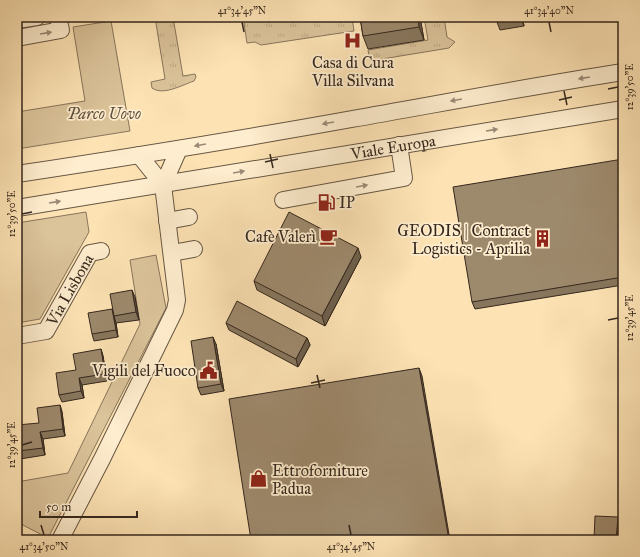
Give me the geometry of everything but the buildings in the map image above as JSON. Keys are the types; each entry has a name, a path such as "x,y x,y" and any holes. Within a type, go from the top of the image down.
{"street":[{"path":"17,20 36,17"},
{"path":"17,38 61,30 58,17"},
{"name":"Viale Europa","path":"17,174 179,149 623,72"},
{"name":"Viale Europa","path":"17,208 623,109"},
{"path":"283,200 404,178 399,145"},
{"path":"60,540 175,310 177,300 163,185 179,149"},
{"path":"139,155 163,185"},
{"path":"167,221 189,217"},
{"path":"172,253 194,249"},
{"name":"Via Lisbona","path":"17,336 46,331 90,253 101,251"}],"green space":[{"path":"155,17 173,17 183,76 195,74 196,77 194,81 162,91 152,88 151,82 165,79"},
{"path":"243,17 352,17 354,31 261,45 255,42 247,43"},
{"path":"424,17 444,17 447,37 455,42 449,48 370,61 368,50 428,40"},
{"name":"Parco Uovo","path":"111,21 130,131 17,149 17,112 85,101 73,27"},
{"path":"86,212 89,232 40,319 17,323 17,223"},
{"path":"156,255 166,308 48,538 17,522 17,482 68,473 140,324 130,260"}],"place":[{"name":"Casa di Cura Villa Silvana","path":"353,41"},
{"name":"IP","path":"326,202"},
{"name":"Cafè Valerì","path":"329,236"},
{"name":"GEODIS | Contract Logistics - Aprilia","path":"543,239"},
{"name":"Vigili del Fuoco","path":"209,370"},
{"name":"Ettroforniture Padua","path":"259,479"}]}
